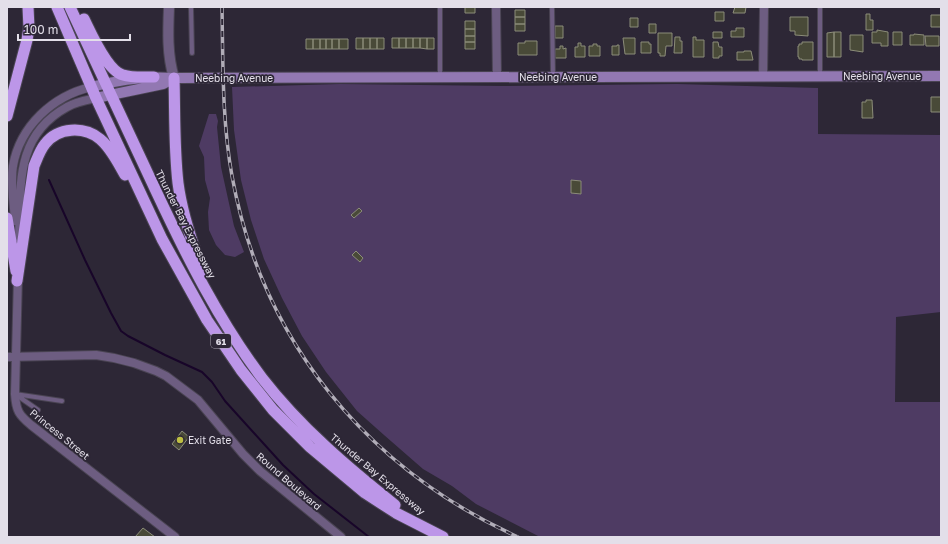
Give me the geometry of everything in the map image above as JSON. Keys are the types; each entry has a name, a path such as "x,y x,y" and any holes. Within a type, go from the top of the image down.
{"highway":[{"path":"7,116 27,40 29,28 28,7"},
{"name":"Thunder Bay Expressway","path":"57,7 91,87 162,239 207,320 241,370 273,410 310,447 365,493 396,513 421,525"},
{"name":"Thunder Bay Expressway","path":"70,7 172,225 240,347 263,378 304,427 336,456 421,525"},
{"path":"76,7 108,63 112,67 124,76 154,77"},
{"path":"174,78 175,151 184,215 193,245 217,308"},
{"path":"17,280 34,166 45,144 53,136 68,130 84,131 97,136 102,140 117,162 162,239"},
{"path":"7,218 17,280"},
{"name":"61","path":"421,525 443,537"}],"main road":[{"name":"Neebing Avenue","path":"91,87 106,83 154,77 497,78 941,76"},
{"name":"Neebing Avenue","path":"96,98 163,84 174,78"}],"street":[{"path":"169,7 169,55 174,78"},
{"path":"496,7 497,78"},
{"path":"763,77 764,7"},
{"name":"Princess Street","path":"17,280 12,175 17,152 30,127 51,105 72,93 91,87"},
{"name":"Princess Street","path":"96,98 78,102 67,107 44,124 29,145 25,155 21,182 17,280 16,407 22,418 175,537"},
{"name":"Round Boulevard","path":"7,357 96,355 134,363 166,376 198,400 256,468 340,537"}],"lane":[{"path":"192,7 192,53"},
{"path":"440,7 440,77"},
{"path":"552,7 553,77"},
{"path":"820,7 820,76"},
{"path":"15,394 62,401"},
{"path":"15,394 38,410"}],"shaded area":[{"path":"340,84 503,86 677,84 818,88 818,134 941,135 941,312 896,317 895,402 941,402 941,537 540,537 476,504 452,486 423,469 357,411 326,372 302,336 264,259 251,220 241,180 234,130 232,87"},
{"path":"209,114 216,114 218,121 217,127 221,167 234,226 244,252 235,257 225,255 216,245 209,230 208,212 210,198 205,180 204,157 199,146"}],"building":[{"path":"465,7 475,7 475,13 465,13"},
{"path":"735,7 746,7 745,13 733,13"},
{"path":"515,10 525,10 525,17 515,17"},
{"path":"715,12 724,12 724,21 715,21"},
{"path":"866,14 870,14 870,20 873,20 873,30 866,30"},
{"path":"931,15 941,15 941,27 931,27"},
{"path":"515,17 525,17 525,24 515,24"},
{"path":"790,17 808,17 808,36 795,35 795,31 790,31"},
{"path":"630,18 638,18 638,27 630,27"},
{"path":"465,21 475,21 475,29 465,29"},
{"path":"515,24 525,24 525,31 515,31"},
{"path":"649,24 656,24 656,33 649,33"},
{"path":"555,26 563,26 563,38 555,38"},
{"path":"736,28 744,28 744,37 731,37 731,31 736,31"},
{"path":"465,29 475,29 475,36 465,36"},
{"path":"877,30 888,32 888,46 881,46 881,43 872,43 872,32 877,32"},
{"path":"713,32 722,32 722,38 713,38"},
{"path":"834,32 834,57 827,57 827,33"},
{"path":"834,32 841,32 841,57 834,57"},
{"path":"893,32 902,32 902,45 893,45"},
{"path":"658,33 672,33 672,46 666,46 665,56 660,56 660,53 658,53"},
{"path":"850,35 863,35 863,52 850,50"},
{"path":"910,35 924,35 924,45 910,45"},
{"path":"465,36 475,36 475,42 465,42"},
{"path":"925,36 939,36 939,46 926,46"},
{"path":"675,37 680,37 680,41 682,41 682,53 674,53"},
{"path":"693,37 696,37 696,40 704,40 704,57 693,57"},
{"path":"356,38 363,38 363,49 356,49"},
{"path":"363,38 370,38 370,49 363,49"},
{"path":"370,38 377,38 377,49 370,49"},
{"path":"377,38 384,38 384,49 377,49"},
{"path":"392,38 399,38 399,48 392,48"},
{"path":"399,38 406,38 406,48 399,48"},
{"path":"406,38 413,38 413,48 406,48"},
{"path":"413,38 420,38 420,48 413,48"},
{"path":"420,38 427,38 427,49 420,48"},
{"path":"427,38 434,38 434,49 427,49"},
{"path":"623,38 635,38 635,54 625,54"},
{"path":"306,39 313,39 313,49 306,49"},
{"path":"313,39 320,39 320,49 313,49"},
{"path":"320,39 326,39 326,49 320,49"},
{"path":"326,39 332,39 332,49 326,49"},
{"path":"332,39 339,39 339,49 332,49"},
{"path":"339,39 348,39 348,49 339,49"},
{"path":"525,41 537,41 537,55 518,55 518,43 525,43"},
{"path":"465,42 475,42 475,49 465,49"},
{"path":"641,42 649,42 649,44 651,44 651,53 641,53"},
{"path":"713,42 718,42 719,47 722,47 722,56 719,56 719,58 713,58"},
{"path":"802,42 813,42 813,60 799,59 798,46 799,44 802,44"},
{"path":"578,43 581,43 581,46 585,46 585,57 575,57 575,47 578,47"},
{"path":"593,44 600,46 600,56 589,56 589,46 593,46"},
{"path":"619,45 619,55 612,55 612,46"},
{"path":"560,46 563,46 563,49 566,48 566,58 555,58 555,49 560,49"},
{"path":"751,51 753,60 737,60 737,52"},
{"path":"931,97 941,97 941,112 931,112"},
{"path":"866,100 872,100 873,118 862,118 862,102 866,102"},
{"path":"571,180 581,181 581,194 571,193"},
{"path":"359,208 362,211 354,218 351,215"},
{"path":"356,251 363,258 360,262 352,255"},
{"name":"Exit Gate","path":"182,431 189,437 179,450 172,444"},
{"path":"143,528 155,537 135,537"}],"waterway":[{"path":"49,180 85,260 121,331 165,355 202,372 212,382 225,401 283,465 314,494 369,537"}],"railway":[{"path":"222,7 226,134 232,176 247,236 268,292 296,345 329,392 369,436 413,475 463,508 518,537"}],"place":[{"name":"Exit Gate","path":"180,440"}]}
